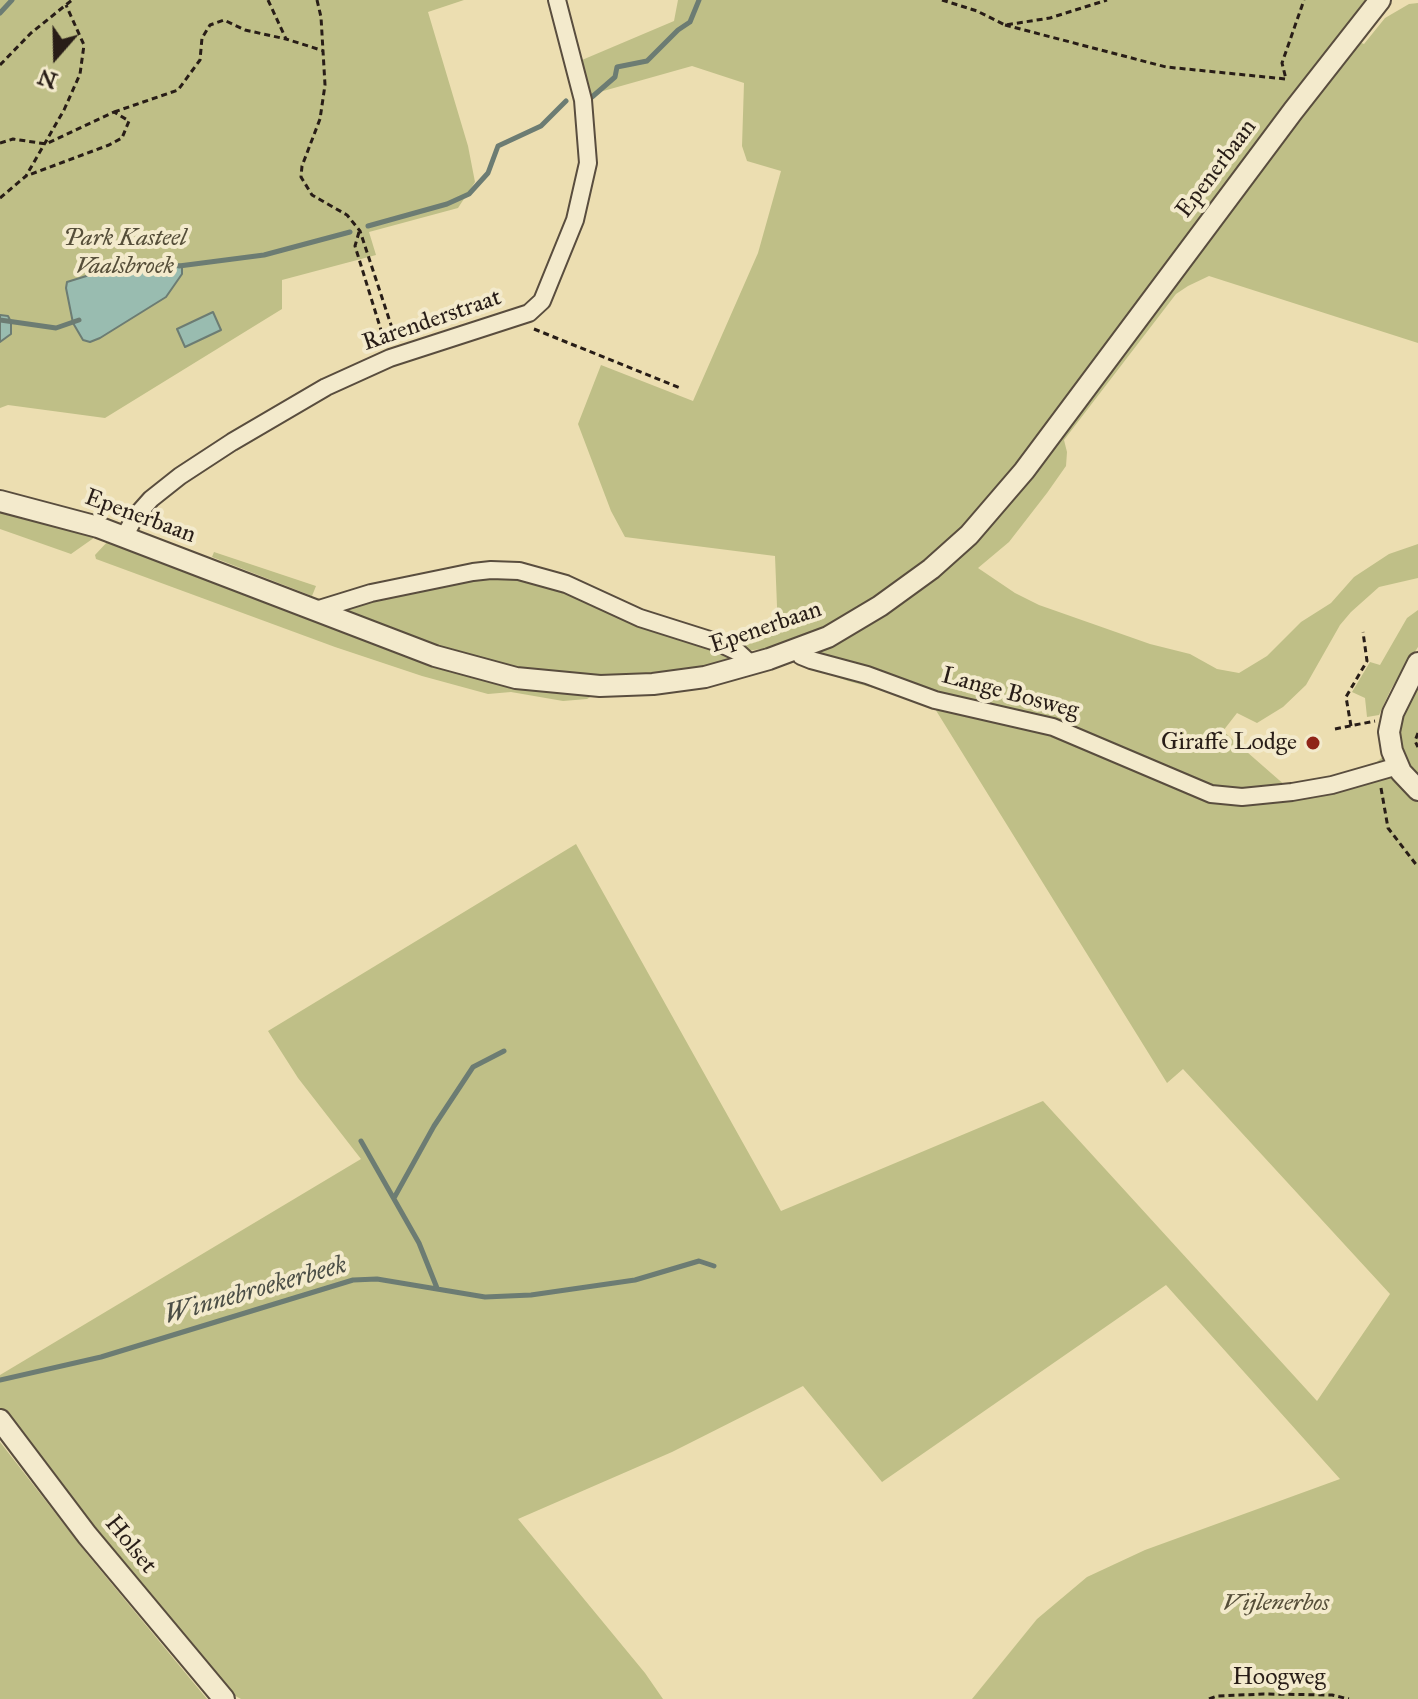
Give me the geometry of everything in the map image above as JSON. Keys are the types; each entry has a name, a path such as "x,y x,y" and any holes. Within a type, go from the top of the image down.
{"street":[{"name":"Rarenderstraat","path":"124,537 135,517 151,499 205,458 326,387 395,356 529,313 547,293 575,220 585,183 588,146 583,100 557,0"},
{"name":"Epenerbaan","path":"0,501 69,518 454,662 516,678 600,686 653,684 705,677 798,649 849,625 909,586 948,554 989,513 1380,0"},
{"path":"316,610 371,593 461,575 491,570 519,571 566,584 640,618 730,647 752,665"},
{"name":"Lange Bosweg","path":"798,649 801,656 811,660 867,675 935,700 1053,727 1211,794 1242,797 1292,792 1389,769"},
{"path":"1418,663 1391,719 1389,769 1404,776 1418,790"},
{"name":"Holset","path":"0,1420 87,1535 224,1699"}],"path":[{"path":"0,65 31,33 72,0"},
{"path":"268,0 286,39"},
{"path":"317,0 325,85 320,119 302,166 301,177 312,195 347,215 360,231 395,356"},
{"path":"942,0 977,11 1005,25 1166,67 1286,79 1282,63 1304,0"},
{"path":"1005,25 1050,18 1107,0"},
{"path":"26,176 46,144 80,74 84,45 66,5"},
{"path":"0,143 13,139 46,144 114,112 178,90 200,60 202,38 210,25 224,20 245,30 324,51"},
{"path":"1,196 26,176 122,138 129,121 114,112"},
{"path":"360,231 355,246 358,260 395,356"},
{"path":"512,319 680,388"},
{"path":"1351,726 1346,697 1367,661 1363,632"},
{"path":"1335,729 1391,719"},
{"path":"1418,733 1415,741 1418,747"},
{"path":"1389,769 1388,828 1418,867"},
{"name":"Hoogweg","path":"1209,1699 1231,1694 1294,1694 1332,1695 1349,1699"}],"green space":[{"name":"Park Kasteel Vaalsbroek","path":"0,0 464,0 428,12 468,146 475,182 458,208 369,232 376,255 282,280 282,309 105,418 8,405 0,408"},
{"name":"Vijlenerbos","path":"678,0 1371,0 1344,36 1364,44 1385,18 1409,4 1418,3 1418,343 1209,276 1188,286 1176,294 1064,440 1066,466 1047,493 1009,542 978,568 1039,605 1150,644 1190,654 1217,669 1239,673 1267,656 1301,622 1331,603 1354,577 1389,554 1418,544 1418,578 1379,587 1351,612 1340,625 1306,685 1283,707 1257,723 1237,713 1223,731 1287,787 1369,769 1397,744 1399,721 1418,689 1418,1699 972,1699 1037,1619 1087,1577 1145,1550 1340,1479 1166,1285 882,1482 803,1386 672,1452 518,1519 663,1699 241,1699 226,1691 0,1411 0,1375 361,1159 298,1078 268,1031 576,844 781,1211 1043,1101 1317,1401 1390,1294 1183,1069 1167,1083 932,704 848,681 790,660 769,648 746,651 720,639 749,639 778,631 775,556 625,537 611,511 578,424 601,365 693,401 758,253 781,171 747,161 742,146 744,83 692,66 589,95 582,60 674,21"},
{"path":"0,507 98,535 71,554 0,529"},
{"path":"109,540 328,610 470,577 534,578 723,651 729,660 597,693 587,699 563,701 511,692 488,694 335,647 96,559 95,555"},
{"path":"214,552 316,586 312,596 212,557"},
{"path":"1418,610 1418,647 1391,689 1379,715 1367,717 1365,698 1352,692 1370,662 1380,665 1407,618"},
{"path":"0,1442 87,1554 207,1699 0,1699"}],"water":[{"path":"165,262 182,265 182,274 166,297 100,338 90,342 83,340 73,323 67,282 96,273"},
{"path":"213,312 221,330 185,347 177,329"},
{"path":"0,315 8,316 11,334 0,342"}],"waterway":[{"path":"0,13 12,0"},
{"path":"592,97 615,77 617,67 647,61 690,22 699,0"},
{"path":"368,226 447,204 469,194 488,173 498,146 541,126 566,101"},
{"path":"179,266 264,255 350,232"},
{"path":"0,320 56,328 79,320"},
{"path":"394,1198 434,1126 473,1067 504,1051"},
{"path":"361,1141 419,1243 437,1288"},
{"name":"Winnebroekerbeek","path":"0,1380 101,1357 353,1280 377,1279 485,1297 531,1295 635,1280 699,1261 714,1266"}],"place":[{"name":"Giraffe Lodge","path":"1313,743"}]}
